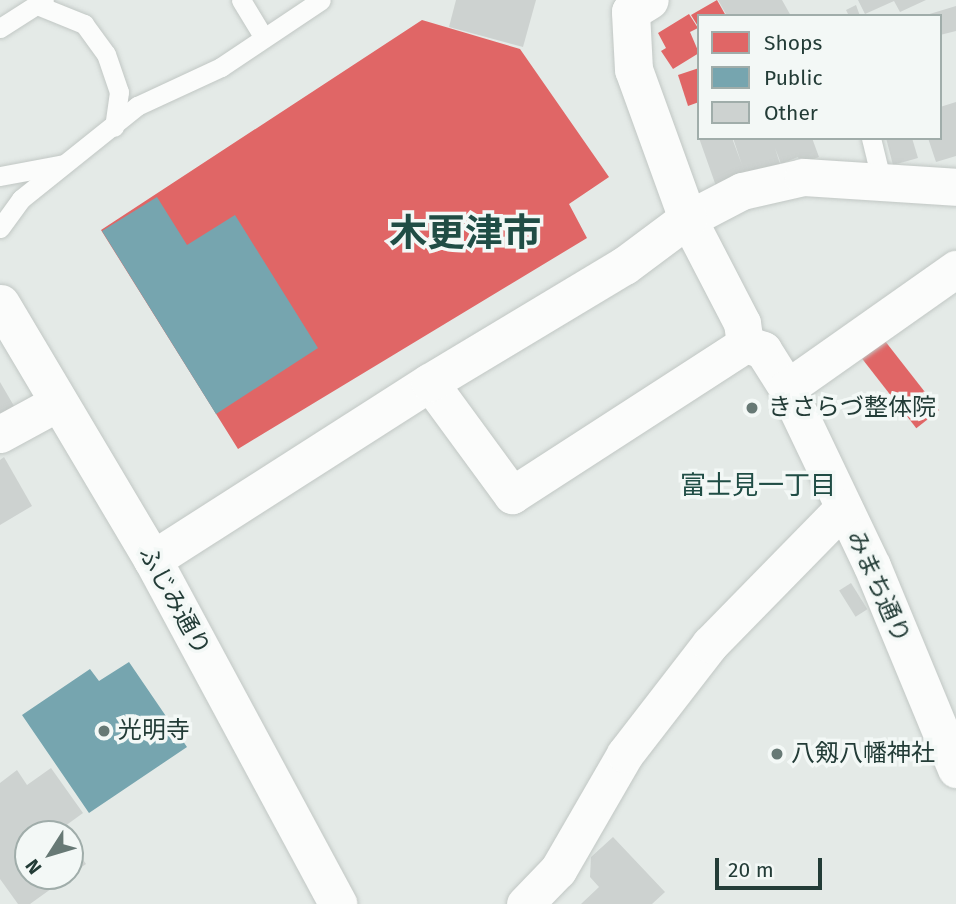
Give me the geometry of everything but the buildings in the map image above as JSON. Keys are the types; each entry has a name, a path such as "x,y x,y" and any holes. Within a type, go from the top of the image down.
{"street":[{"path":"430,383 512,495 745,344 742,323 688,219 634,70 636,4"},
{"path":"153,560 430,383 625,266 688,219 742,191 803,177 881,179 956,187"},
{"path":"787,388 956,269"},
{"name":"ふじみ通り","path":"0,303 153,560 338,904"},
{"name":"みまち通り","path":"745,344 762,350 787,388 843,508 956,769"},
{"path":"0,434 59,402"},
{"path":"526,904 558,870 625,754 710,644 843,508"}],"lane":[{"path":"241,0 264,38"},
{"path":"0,28 41,2 84,24 106,54 119,92 114,127"},
{"path":"0,228 22,199 137,106 221,66 264,38 309,3"},
{"path":"871,140 881,179"},
{"path":"0,176 65,164"},
{"path":"0,288 0,303"}],"place":[{"name":"きさらづ整体院","path":"752,408"},
{"name":"光明寺","path":"104,731"},
{"name":"八剱八幡神社","path":"777,754"}],"district":[{"name":"木更津市","path":"465,234"},
{"name":"富士見一丁目","path":"758,486"}]}
